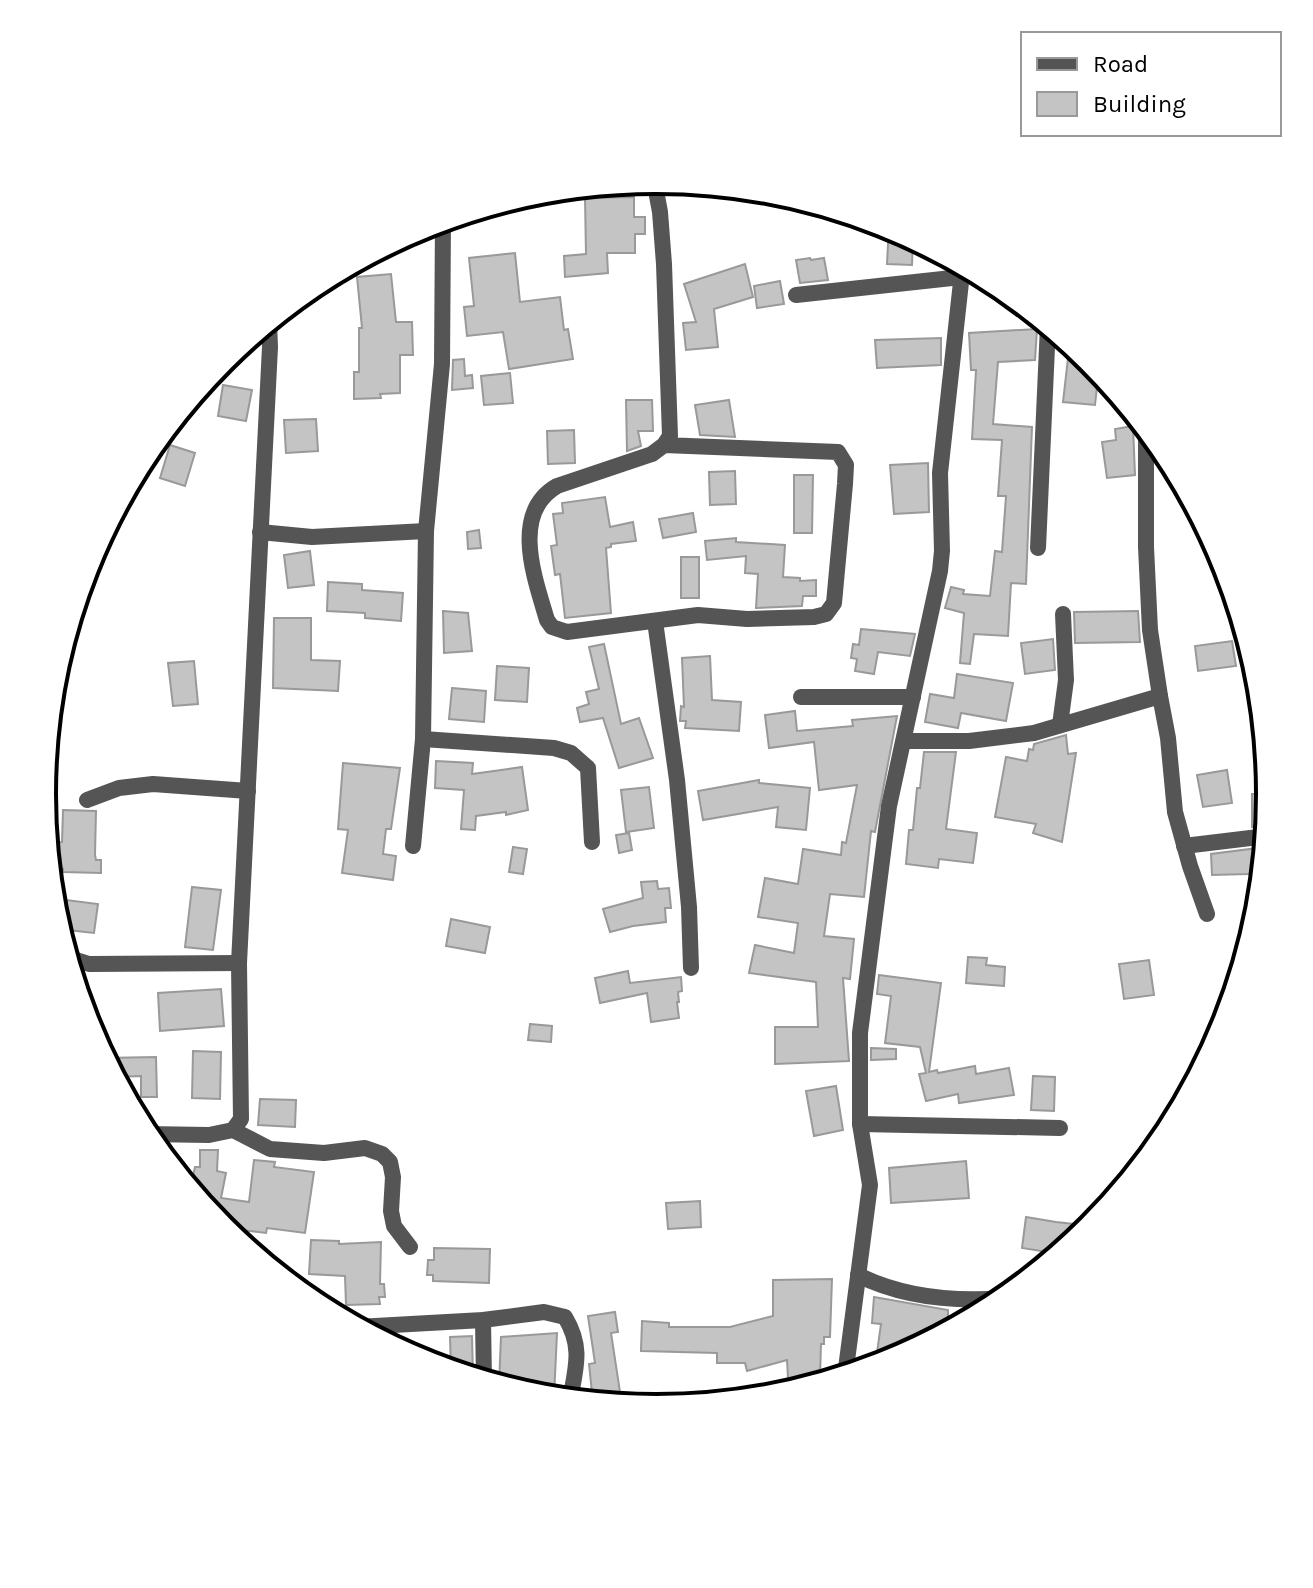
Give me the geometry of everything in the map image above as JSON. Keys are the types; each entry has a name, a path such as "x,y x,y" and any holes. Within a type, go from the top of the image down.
{"street":[{"path":"657,194 664,264 670,436 652,454 557,486 545,493 529,536 536,583 547,620 552,627 567,632 698,615 747,619 826,614 834,603 845,484 846,465 838,452 664,445"},
{"path":"413,846 423,739 426,531 442,364 443,233"},
{"path":"796,295 954,272"},
{"path":"847,1364 870,1185 860,1124 860,1033 889,806 905,741 942,551 940,473 961,277"},
{"path":"233,1130 241,1119 239,963 270,336"},
{"path":"1038,548 1047,339"},
{"path":"1146,446 1149,616 1168,738 1175,812 1207,914"},
{"path":"260,532 312,537 426,531"},
{"path":"1060,725 1066,680 1063,614"},
{"path":"655,621 677,780 689,907 691,968"},
{"path":"905,741 969,741 1034,733 1160,696"},
{"path":"801,697 913,697"},
{"path":"423,739 554,748 571,753 588,768 592,842"},
{"path":"87,800 119,788 153,784 248,791"},
{"path":"1184,846 1256,837"},
{"path":"80,961 89,964 239,963"},
{"path":"860,1124 1060,1128"},
{"path":"161,1134 209,1135 233,1130 270,1149 324,1153 365,1148 382,1154 390,1162 393,1177 391,1211 394,1226 410,1247"},
{"path":"858,1275 885,1288 939,1299 982,1298"},
{"path":"378,1326 483,1320 544,1312 565,1317 574,1333 578,1354 572,1388"},
{"path":"483,1320 484,1369"}],"building":[{"path":"634,197 634,217 645,217 645,234 635,234 635,253 607,253 608,273 565,277 564,256 586,254 585,198"},
{"path":"888,240 913,251 912,265 887,264"},
{"path":"515,253 520,302 560,297 564,330 568,329 573,359 509,369 503,332 467,336 464,307 474,306 469,258"},
{"path":"824,258 828,280 800,283 796,260"},
{"path":"745,264 753,297 714,309 718,347 686,350 683,323 696,322 684,284"},
{"path":"391,274 396,322 412,322 413,355 400,355 400,393 380,394 381,398 354,399 354,372 359,372 359,328 362,328 357,277"},
{"path":"780,281 784,304 757,308 754,286"},
{"path":"1037,330 1035,360 998,362 993,424 1032,427 1026,584 1011,583 1008,636 974,634 970,664 960,663 964,613 945,608 951,587 964,590 963,594 990,596 995,551 1002,552 1006,496 998,496 1002,440 972,439 976,370 971,370 969,333"},
{"path":"941,338 941,365 877,368 875,340"},
{"path":"1069,358 1097,386 1095,405 1063,402"},
{"path":"464,359 465,376 472,375 473,388 452,390 453,360"},
{"path":"510,373 513,403 484,405 481,376"},
{"path":"223,385 252,390 246,421 218,416"},
{"path":"626,400 652,400 653,431 638,431 641,446 627,451"},
{"path":"729,400 735,437 700,435 695,405"},
{"path":"316,419 318,451 286,453 284,420"},
{"path":"1133,428 1135,475 1107,478 1102,442 1116,440 1115,429"},
{"path":"574,430 575,463 548,464 547,431"},
{"path":"170,445 195,453 185,486 160,478"},
{"path":"928,463 929,512 894,514 890,465"},
{"path":"735,471 736,504 710,505 709,472"},
{"path":"794,475 813,475 812,533 794,533"},
{"path":"605,497 610,527 633,522 636,541 611,544 606,548 611,613 565,618 560,574 555,575 551,546 557,545 553,514 563,513 562,503"},
{"path":"693,513 696,532 663,538 659,519"},
{"path":"479,530 481,548 468,549 467,532"},
{"path":"736,538 736,542 785,545 783,577 800,578 800,581 816,580 816,596 803,596 802,606 756,608 758,574 745,573 746,556 707,560 705,541"},
{"path":"310,551 314,585 288,588 284,555"},
{"path":"681,557 699,557 699,598 681,598"},
{"path":"328,582 362,584 362,590 403,593 401,621 365,618 365,613 327,611"},
{"path":"443,611 468,613 472,651 444,653"},
{"path":"1138,611 1140,642 1075,643 1074,612"},
{"path":"274,618 311,618 311,660 340,661 338,691 273,688"},
{"path":"861,629 915,634 910,656 878,652 874,674 855,671 857,659 851,658 853,644 859,645"},
{"path":"1053,639 1055,670 1025,674 1021,643"},
{"path":"1232,641 1236,666 1198,671 1195,646"},
{"path":"604,644 621,724 639,718 653,758 619,768 603,718 580,722 577,708 589,704 586,692 599,689 589,647"},
{"path":"710,656 712,700 741,702 739,731 685,728 686,721 680,721 681,706 684,707 682,658"},
{"path":"194,661 198,704 173,706 168,663"},
{"path":"497,666 529,668 527,702 495,700"},
{"path":"957,674 1013,683 1006,721 961,713 958,728 925,722 930,694 954,698"},
{"path":"452,688 486,691 484,722 449,719"},
{"path":"795,711 797,731 853,726 852,720 897,716 875,832 871,831 864,897 830,894 824,936 854,939 850,979 843,978 849,1061 775,1064 775,1027 818,1027 816,982 749,973 755,945 794,953 798,923 758,917 765,878 798,884 803,849 841,855 857,785 819,790 814,742 769,748 765,715"},
{"path":"1066,735 1068,754 1076,753 1062,842 1033,833 1036,824 995,817 1006,757 1027,761 1029,749 1033,750 1034,744"},
{"path":"924,752 956,752 946,829 977,833 973,863 939,859 938,868 906,864 909,830 913,830"},
{"path":"436,761 473,763 472,774 522,767 528,810 506,815 506,812 476,816 475,830 461,829 464,790 435,788"},
{"path":"343,763 400,768 391,829 386,829 383,854 396,856 393,880 342,873 348,830 338,829"},
{"path":"1227,770 1232,803 1203,807 1197,775"},
{"path":"759,780 759,783 810,788 806,830 776,827 778,807 703,820 698,791"},
{"path":"649,787 654,828 626,832 621,790"},
{"path":"1252,794 1257,794 1256,826 1252,827"},
{"path":"63,810 96,811 95,855 96,860 101,860 101,873 63,872 58,843 62,842"},
{"path":"629,833 632,850 619,853 616,835"},
{"path":"513,847 527,849 523,874 509,872"},
{"path":"1254,848 1252,873 1212,875 1211,854"},
{"path":"657,881 658,889 669,888 671,908 665,908 666,922 610,932 603,909 643,898 641,882"},
{"path":"192,887 221,890 213,950 185,947"},
{"path":"66,900 98,904 94,933 72,931"},
{"path":"451,919 490,927 485,953 446,946"},
{"path":"968,957 987,958 986,965 1005,967 1004,986 966,983"},
{"path":"1149,960 1154,995 1124,999 1119,964"},
{"path":"628,971 630,983 681,977 682,991 678,992 677,1002 679,1018 651,1022 647,993 600,1003 595,978"},
{"path":"879,975 941,983 929,1072 975,1066 976,1074 1009,1068 1014,1095 959,1103 958,1094 926,1101 919,1074 926,1073 920,1047 885,1043 891,996 877,994"},
{"path":"221,989 224,1026 160,1031 158,993"},
{"path":"530,1024 552,1026 551,1042 528,1040"},
{"path":"871,1048 896,1049 896,1059 871,1060"},
{"path":"193,1051 221,1052 220,1099 192,1098"},
{"path":"156,1057 157,1097 141,1097 141,1076 127,1077 117,1058"},
{"path":"1033,1076 1055,1077 1054,1111 1031,1110"},
{"path":"836,1086 843,1130 814,1136 806,1091"},
{"path":"260,1099 296,1100 295,1127 258,1125"},
{"path":"200,1150 218,1150 217,1171 226,1173 221,1198 249,1202 254,1160 275,1162 274,1167 314,1172 305,1233 267,1228 266,1233 245,1230 193,1176 195,1167 200,1167"},
{"path":"966,1161 969,1198 891,1203 889,1168"},
{"path":"700,1201 701,1227 668,1229 666,1203"},
{"path":"1026,1217 1075,1224 1044,1252 1022,1248"},
{"path":"311,1240 339,1241 339,1244 381,1242 380,1284 384,1284 385,1297 379,1297 380,1304 346,1305 345,1276 309,1274"},
{"path":"434,1248 490,1249 489,1283 433,1281 433,1275 427,1275 428,1260 434,1260"},
{"path":"832,1279 830,1337 824,1337 824,1344 821,1344 820,1372 788,1378 787,1360 747,1371 745,1363 717,1363 717,1353 641,1351 642,1321 669,1323 669,1327 730,1327 773,1316 773,1280"},
{"path":"874,1297 948,1310 948,1319 877,1352 881,1324 872,1323"},
{"path":"615,1312 618,1332 611,1333 620,1393 592,1390 589,1364 595,1363 588,1316"},
{"path":"557,1333 555,1385 499,1374 501,1337"},
{"path":"472,1336 473,1366 451,1358 450,1337"}]}
